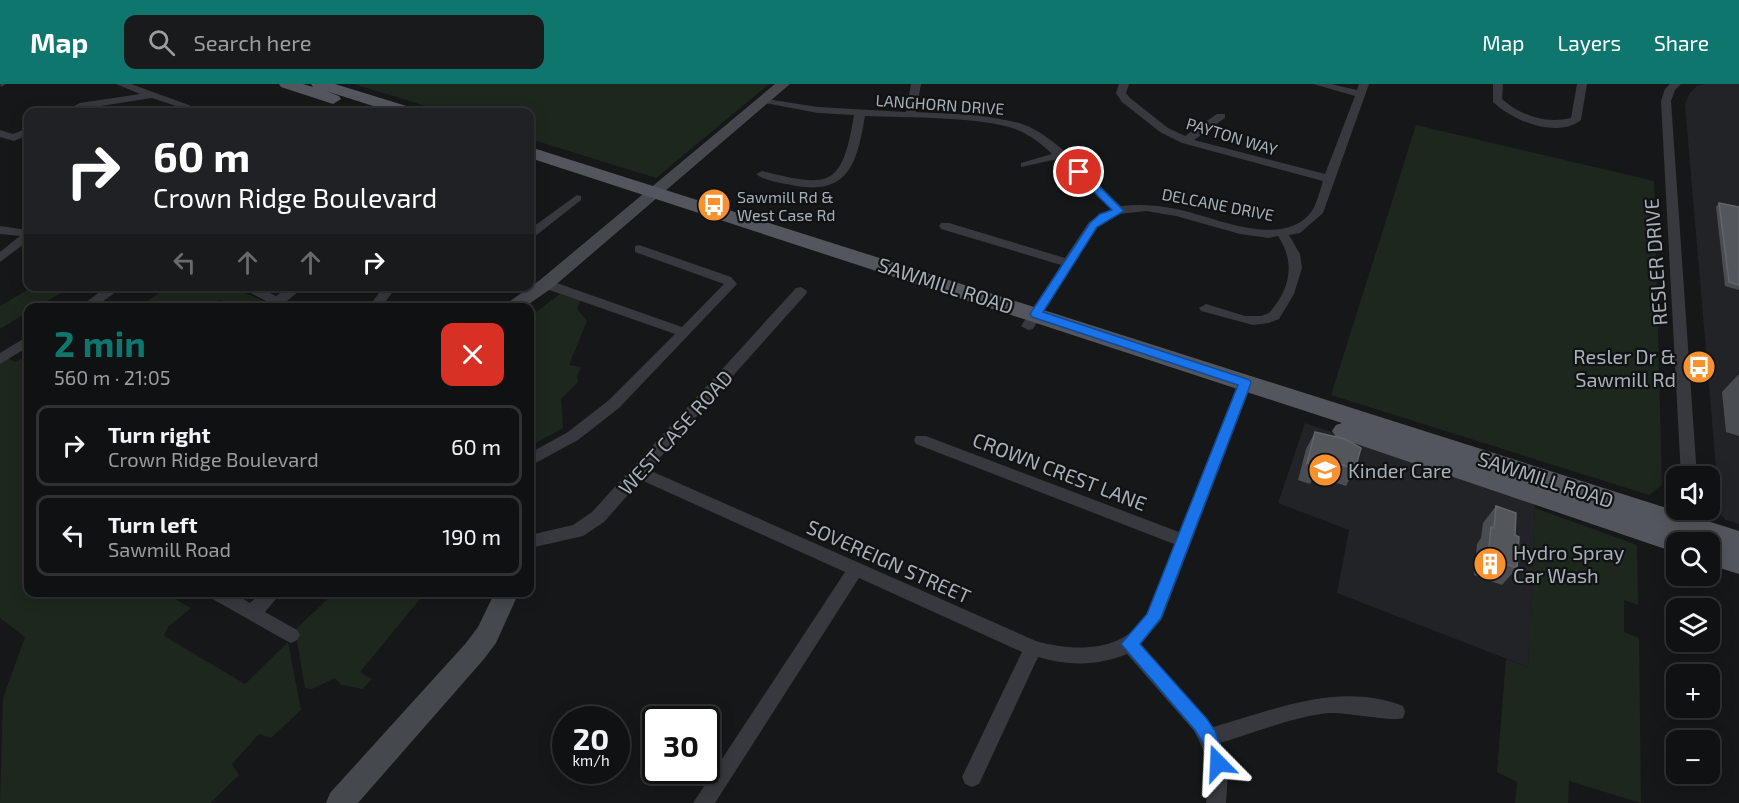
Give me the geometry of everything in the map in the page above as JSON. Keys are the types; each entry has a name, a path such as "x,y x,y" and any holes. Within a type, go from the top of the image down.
{"main road":[{"path":"287,84 362,108"},
{"path":"319,84 394,108"},
{"path":"517,303 546,284 783,84"},
{"name":"SAWMILL ROAD","path":"534,153 651,196 1242,389 1690,531 1739,542"},
{"name":"SAWMILL ROAD","path":"534,164 651,196"},
{"path":"1720,557 1739,563"},
{"path":"340,803 475,651 487,635 505,597"}],"street":[{"path":"121,84 190,108"},
{"path":"910,116 916,84"},
{"name":"PAYTON WAY","path":"1124,84 1121,93 1134,106 1164,130 1186,141 1211,150 1330,179"},
{"path":"1318,84 1362,89"},
{"path":"1498,84 1497,100 1506,109 1538,121 1567,123 1576,120 1582,84"},
{"name":"RESLER DRIVE","path":"1676,84 1670,89 1666,101 1688,466"},
{"name":"DELCANE DRIVE","path":"1032,320 1093,225 1104,216 1119,211 1143,208 1168,210 1248,231 1282,233 1304,226 1317,213 1362,89"},
{"path":"76,108 153,95"},
{"name":"LANGHORN DRIVE","path":"764,100 807,109 1007,123 1038,136 1119,211"},
{"path":"762,174 790,182 811,184 838,176 849,162 860,113"},
{"path":"1186,141 1221,116"},
{"path":"0,133 14,138 24,133"},
{"path":"1025,165 1061,155"},
{"path":"534,231 577,198"},
{"path":"945,226 1067,263"},
{"path":"0,230 24,233"},
{"path":"1206,308 1253,321 1268,320 1277,314 1296,266 1293,251 1282,233"},
{"path":"0,258 24,237"},
{"path":"534,458 573,436 614,404 731,284 727,280 639,249"},
{"path":"546,284 682,332"},
{"path":"92,303 110,291"},
{"path":"251,291 271,303"},
{"path":"274,303 292,291"},
{"path":"378,303 387,291"},
{"name":"WEST CASE ROAD","path":"534,541 564,535 588,525 598,517 801,291"},
{"path":"0,359 24,344"},
{"path":"1216,803 1220,774 1209,737 1129,644 1153,618 1242,389"},
{"name":"CROWN CREST LANE","path":"921,440 1184,541"},
{"name":"SOVEREIGN STREET","path":"638,472 1033,648 1053,653 1090,656 1129,644"},
{"path":"702,803 856,569"},
{"path":"224,597 291,635"},
{"path":"252,613 269,597"},
{"path":"972,777 1033,648"},
{"path":"1209,737 1326,704 1355,703 1396,712"}],"shaded area":[{"path":"354,84 769,84 656,178 534,140 534,108 432,108"},
{"path":"1739,84 1739,524 1726,520 1720,514 1720,466 1716,466 1685,105 1689,94 1697,86"},
{"path":"1416,125 1654,181 1662,485 1649,495 1331,395"},
{"path":"26,291 65,291 43,303 24,303 24,314 0,329 0,306"},
{"path":"162,291 240,291 268,303 228,303 220,300 215,303 144,303"},
{"path":"561,293 580,300 577,309 587,321 569,365 581,367 577,376 578,382 561,399 563,428 534,444 534,314"},
{"path":"24,357 24,597 171,597 191,608 168,627 164,636 245,684 288,642 301,710 271,738 259,734 232,764 239,775 210,803 0,803 3,698 25,637 0,618 0,363 8,358 15,362"},
{"path":"1305,423 1533,500 1535,508 1528,667 1337,593 1349,530 1278,503"},
{"path":"1535,508 1637,545 1638,605 1624,600 1624,632 1639,638 1641,803 1569,781 1568,803 1515,803 1517,782 1497,772 1506,659 1528,667"},
{"path":"330,597 422,597 360,672 372,679 363,689 341,685 335,678 312,689 305,688 295,630"}],"building":[{"path":"1719,203 1739,207 1739,285 1729,282"},
{"path":"1315,432 1345,439 1361,448 1355,469 1321,458 1319,467 1307,463"},
{"path":"1496,506 1516,513 1515,535 1519,537 1517,568 1488,558"}],"place":[{"name":"Sawmill Rd & West Case Rd","path":"714,205"},
{"name":"Resler Dr & Sawmill Rd","path":"1699,367"},
{"name":"Kinder Care","path":"1325,470"},
{"name":"Hydro Spray Car Wash","path":"1490,564"}],"route":[{"path":"1079,172 1119,211 1104,216 1093,225 1036,314 1245,383 1153,618 1129,644 1201,725 1209,737 1218,763"}]}
